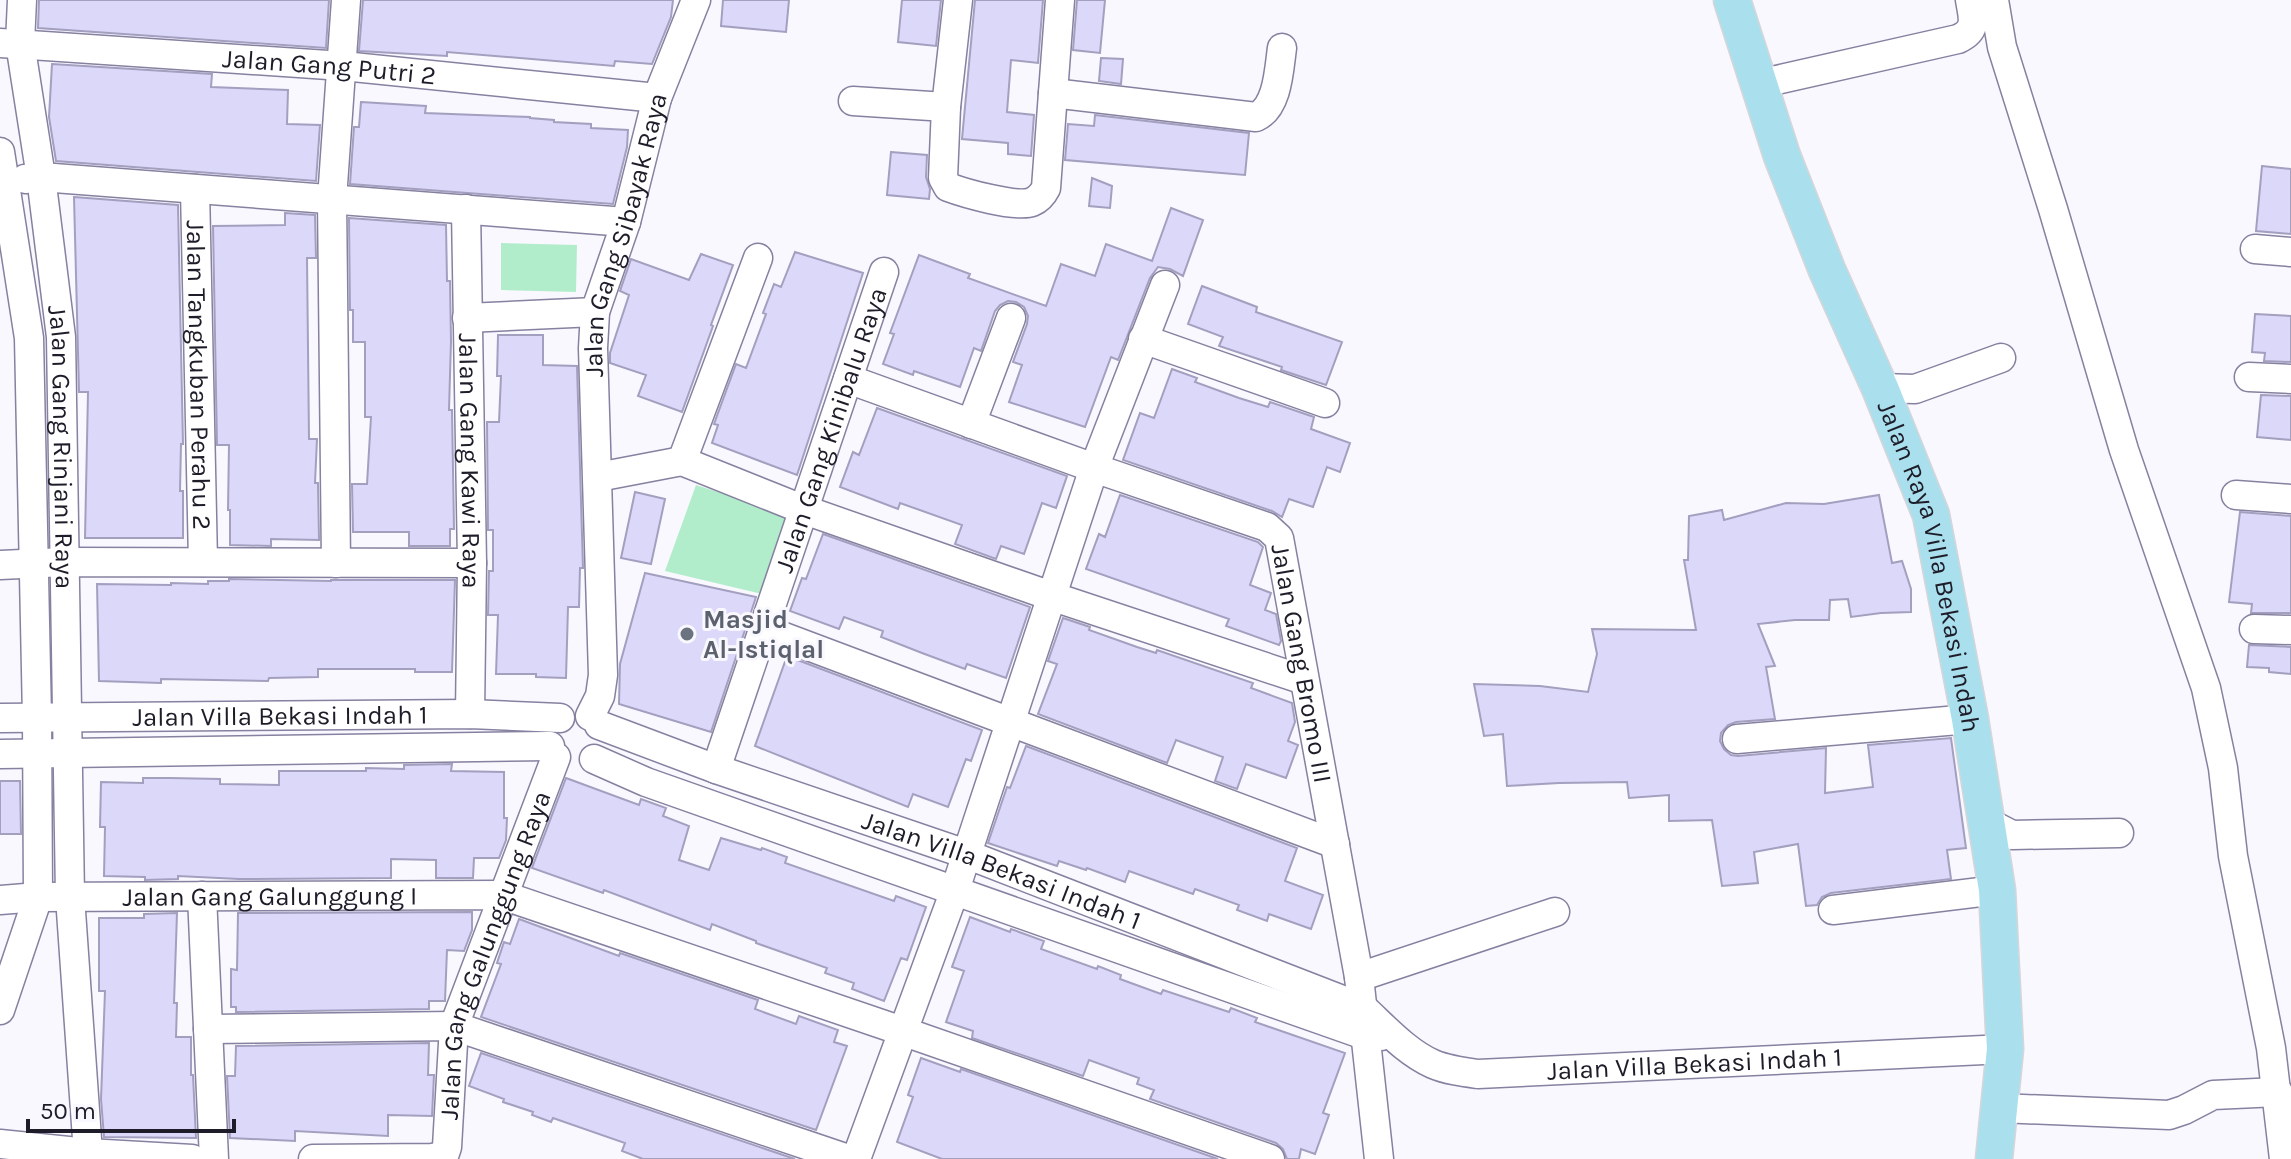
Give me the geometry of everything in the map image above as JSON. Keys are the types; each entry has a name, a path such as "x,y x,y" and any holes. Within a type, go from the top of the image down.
{"main road":[{"name":"Jalan Raya Villa Bekasi Indah","path":"1732,0 1782,156 1931,515 1970,719 1997,890 2005,1049 1994,1159"}],"street":[{"name":"Jalan Gang Rinjani Raya","path":"22,0 10,43 41,177 61,337 70,897 88,1153"},
{"path":"336,563 332,199 346,0"},
{"name":"Jalan Gang Sibayak Raya","path":"595,721 603,675 593,348 595,312 626,222 657,98 696,0"},
{"path":"958,0 946,107 943,178 948,187 974,196 1026,204 1039,198 1046,188 1060,0"},
{"path":"1759,84 1958,39 1969,33 1973,26 1970,0"},
{"path":"1994,0 2002,47 2124,450 2206,688 2223,768 2233,856 2278,1092 2284,1159"},
{"path":"1958,39 1988,48 2002,47"},
{"name":"Jalan Gang Putri 2","path":"10,43 343,66 657,98"},
{"path":"1053,93 1256,117 1265,112 1276,88 1282,48"},
{"path":"853,101 946,107"},
{"name":"Jalan Gang Rinjani Raya","path":"0,153 29,338 38,897 0,1010"},
{"path":"5,182 41,177 626,222"},
{"name":"Jalan Tangkuban Perahu 2","path":"195,189 203,562"},
{"name":"Jalan Gang Kawi Raya","path":"466,209 472,563 470,714"},
{"path":"2255,249 2291,252"},
{"path":"682,461 758,258"},
{"name":"Jalan Gang Kinibalu Raya","path":"716,769 884,272"},
{"path":"856,1159 955,890 1094,468 1165,285"},
{"path":"467,318 595,312"},
{"path":"971,424 1011,318"},
{"path":"29,338 61,337"},
{"path":"1143,339 1325,403"},
{"path":"1880,388 1915,389 2001,358"},
{"path":"2249,377 2291,379"},
{"name":"Jalan Gang Bromo III","path":"848,379 1274,532 1281,545 1363,1008"},
{"path":"598,477 682,461 802,509 1304,680"},
{"path":"2236,495 2291,499"},
{"path":"0,565 65,562 472,563"},
{"path":"763,629 1335,844"},
{"path":"2254,629 2291,630"},
{"path":"570,713 580,713 595,721 603,734 603,743 594,759 585,765 575,766 565,764 553,752 549,736 560,718 570,713"},
{"name":"Jalan Villa Bekasi Indah 1","path":"0,718 470,714 560,718"},
{"path":"1737,739 1970,719"},
{"name":"Jalan Villa Bekasi Indah 1","path":"595,721 716,769 966,854 1363,1008 1380,1036"},
{"name":"Jalan Villa Bekasi Indah 1","path":"0,754 553,752"},
{"name":"Jalan Gang Galunggung Raya","path":"443,1157 447,1147 454,1026 553,752"},
{"name":"Jalan Villa Bekasi Indah 1","path":"594,759 646,782 1380,1036 1432,1063 1454,1070 1478,1074 2005,1049"},
{"path":"1985,821 2012,835 2119,833"},
{"path":"1833,910 1997,890"},
{"name":"Jalan Gang Galunggung I","path":"38,897 502,895 1270,1159"},
{"path":"202,896 214,1159"},
{"path":"0,900 38,897"},
{"path":"1359,977 1555,912"},
{"path":"208,1029 454,1026 848,1159"},
{"path":"1379,1159 1380,1036"},
{"path":"2000,1108 2169,1115 2213,1095 2278,1092"},
{"path":"0,1144 192,1159"},
{"path":"313,1159 443,1157"}],"green space":[{"path":"501,243 577,245 576,292 501,290"},
{"path":"696,485 793,516 762,594 665,571"}],"building":[{"path":"39,0 329,0 326,48 38,28"},
{"path":"363,0 673,0 671,17 652,64 615,61 614,66 447,52 447,56 359,51"},
{"path":"723,0 789,0 786,32 721,26"},
{"path":"902,0 941,0 936,46 898,42"},
{"path":"975,0 1043,0 1038,63 1011,60 1007,112 1034,115 1031,156 1008,154 1008,143 962,139"},
{"path":"1077,0 1105,0 1100,53 1073,50"},
{"path":"1101,58 1123,59 1121,84 1099,81"},
{"path":"52,64 212,74 211,87 288,90 287,124 320,125 316,181 56,161 49,117"},
{"path":"361,102 426,106 425,113 530,117 591,124 591,128 628,130 613,204 350,184 354,127 359,127"},
{"path":"1095,115 1249,133 1245,175 1065,160 1068,124 1094,126"},
{"path":"891,152 927,155 929,199 887,195"},
{"path":"2262,166 2291,169 2291,234 2256,231"},
{"path":"1092,178 1112,186 1110,208 1089,206"},
{"path":"74,197 178,205 183,538 85,538 88,392 79,392"},
{"path":"1171,208 1203,220 1183,276 1158,267 1150,278 1118,360 1111,357 1085,427 1009,402 1022,365 1013,362 1028,316 1024,307 1016,302 1008,301 995,311 981,351 974,348 960,387 883,364 894,334 890,333 919,255 970,274 968,278 1046,306 1061,264 1095,276 1106,244 1152,261"},
{"path":"285,213 315,215 316,258 307,258 309,439 317,439 315,483 318,483 319,540 271,539 271,546 230,545 229,445 217,445 213,226 285,225"},
{"path":"349,218 446,225 447,281 450,281 449,410 452,410 454,529 450,529 450,546 409,546 409,532 353,532 352,484 367,484 371,417 365,417 365,342 353,342"},
{"path":"795,252 863,273 797,475 712,443 718,425 714,424 736,364 746,368 774,284 781,287"},
{"path":"701,254 733,265 682,412 638,396 646,375 610,363 610,353 629,295 620,291 631,259 689,280"},
{"path":"1202,286 1257,307 1256,312 1342,342 1326,385 1219,346 1223,337 1188,324"},
{"path":"2255,314 2291,316 2291,362 2264,361 2265,353 2252,352"},
{"path":"498,335 543,335 543,365 577,366 583,568 580,568 579,607 568,607 566,678 496,674 498,615 488,615 489,571 493,571 493,530 488,530 487,422 499,422 501,376 497,376"},
{"path":"1172,369 1197,378 1195,382 1239,398 1268,407 1270,402 1314,417 1311,429 1350,443 1340,472 1327,467 1313,507 1289,499 1282,517 1123,460 1140,413 1154,418"},
{"path":"2261,395 2291,396 2291,440 2257,437"},
{"path":"877,408 1067,476 1056,508 1042,503 1024,554 1001,546 996,559 955,544 962,525 900,503 898,509 840,487 853,452 859,455"},
{"path":"635,492 665,499 651,564 621,558"},
{"path":"1120,495 1258,542 1263,547 1250,585 1271,593 1265,610 1276,614 1279,645 1226,626 1229,619 1086,569 1099,534 1105,537"},
{"path":"1879,495 1892,563 1902,561 1911,589 1911,612 1851,617 1848,599 1830,600 1829,620 1758,624 1775,666 1766,667 1775,719 1728,725 1721,733 1720,741 1731,755 1738,756 1826,748 1825,793 1873,787 1868,745 1951,738 1966,848 1947,850 1951,879 1831,893 1822,897 1817,905 1806,906 1798,844 1754,852 1758,883 1722,886 1712,820 1669,821 1669,795 1629,798 1627,782 1507,786 1503,734 1484,736 1474,684 1540,686 1588,692 1597,654 1592,629 1696,630 1684,560 1688,560 1689,516 1722,510 1724,520 1786,503 1824,504"},
{"path":"2240,512 2291,516 2291,613 2251,613 2252,604 2229,602"},
{"path":"823,534 1030,607 1006,678 967,664 965,669 922,653 881,637 883,631 844,617 839,629 790,611"},
{"name":"Masjid Al-Istiqlal","path":"645,573 756,597 711,732 619,704 620,664"},
{"path":"455,580 452,672 318,669 318,677 269,678 268,681 99,681 97,584 208,584 208,581"},
{"path":"1063,618 1137,647 1156,653 1157,650 1253,683 1251,688 1292,703 1295,722 1288,741 1298,745 1286,778 1246,764 1237,789 1215,781 1223,757 1176,740 1167,763 1038,714 1057,664 1048,661"},
{"path":"2249,645 2291,647 2291,674 2269,672 2269,668 2247,667"},
{"path":"787,656 982,730 971,761 966,759 948,807 913,794 908,807 755,746"},
{"path":"1026,746 1297,848 1285,881 1323,895 1311,929 1269,914 1267,921 1237,910 1239,905 1195,889 1193,894 1129,871 1125,882 1059,861 1057,866 988,843 1007,787 1010,788"},
{"path":"452,764 451,771 504,772 506,840 499,858 474,858 473,878 436,878 436,860 391,859 391,878 239,879 178,876 178,879 145,880 145,877 104,876 105,827 100,827 101,782 143,783 143,778 170,778 220,779 220,784 279,785 279,771 366,771 366,768 404,769 404,765"},
{"path":"566,778 639,805 641,799 666,808 663,816 689,826 679,860 709,870 721,838 787,857 785,863 894,901 896,896 926,907 907,960 901,958 884,1001 852,989 854,983 825,973 827,968 712,924 710,930 604,890 603,893 532,868"},
{"path":"0,781 20,781 21,834 0,834"},
{"path":"472,912 472,930 464,951 447,950 445,1001 429,1001 429,1009 236,1012 236,1007 231,1007 231,969 237,970 238,913"},
{"path":"177,913 176,1037 191,1037 196,1138 104,1137 101,1099 105,991 99,991 99,918 144,918 144,914"},
{"path":"970,917 1044,941 1041,949 1097,969 1098,966 1121,975 1120,979 1161,994 1163,990 1229,1012 1231,1008 1257,1018 1255,1022 1345,1053 1323,1113 1329,1115 1315,1154 1301,1149 1299,1159 1287,1159 1276,1143 1150,1099 1154,1090 1137,1084 1139,1078 1089,1060 1083,1076 972,1038 973,1031 946,1022 964,971 952,967"},
{"path":"519,919 619,956 620,953 758,1000 755,1009 796,1024 799,1016 838,1030 834,1042 847,1046 816,1130 481,1017 501,964 497,963 504,942 510,944"},
{"path":"429,1043 428,1075 434,1075 432,1116 388,1115 388,1136 295,1131 295,1141 230,1138 227,1076 235,1076 236,1046"},
{"path":"481,1053 795,1159 643,1159 622,1151 625,1143 553,1118 551,1122 469,1086"},
{"path":"921,1058 960,1072 961,1069 1218,1159 942,1159 897,1142 913,1097 908,1095"}],"place":[{"name":"Masjid Al-Istiqlal","path":"687,634"}]}
